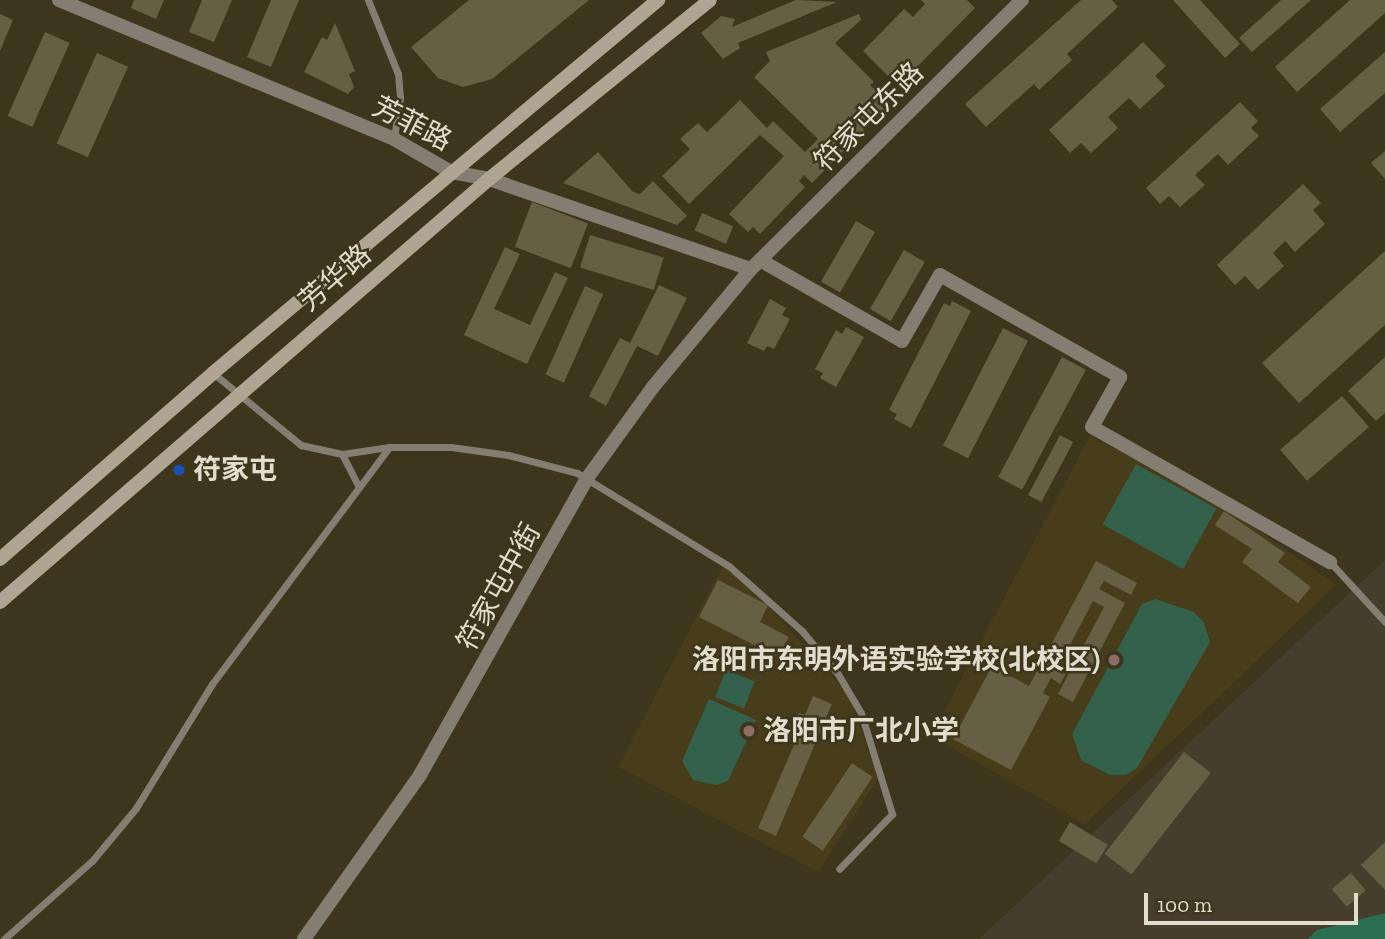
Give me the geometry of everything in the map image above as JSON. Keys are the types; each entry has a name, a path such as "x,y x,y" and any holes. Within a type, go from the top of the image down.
{"main road":[{"name":"芳华路","path":"0,559 213,373 659,0"},
{"name":"芳华路","path":"0,602 489,179 710,0"}],"street":[{"name":"芳菲路","path":"59,0 394,139 452,172 489,179 755,265 902,341 940,275 1120,377 1092,427 1330,562"},
{"name":"符家屯东路","path":"755,265 1022,0"},
{"name":"符家屯中街","path":"304,939 419,775 588,477 653,387 755,265"}],"lane":[{"path":"368,0 398,74 400,98 394,139"},
{"path":"213,373 300,445 342,454 389,447 451,447 508,455 588,477 729,566 779,608 838,674 861,713 892,814 839,869"},
{"path":"4,939 92,861 136,808 212,684 389,447"},
{"path":"342,454 359,487"},
{"path":"1330,562 1385,622"}],"shaded area":[{"name":"洛阳市东明外语实验学校(北校区)","path":"1090,436 1222,505 1336,585 1085,824 931,736"},
{"name":"洛阳市厂北小学","path":"726,560 849,695 878,779 818,872 618,767"},
{"path":"1385,560 1385,939 979,939"}],"green space":[{"path":"1136,464 1216,509 1183,569 1103,524"},
{"path":"1155,599 1194,612 1204,623 1210,642 1137,768 1126,775 1110,775 1081,760 1072,734 1142,604"},
{"path":"726,670 755,682 744,709 715,697"},
{"path":"709,699 756,720 728,781 717,785 693,780 682,761"},
{"path":"1385,913 1385,939 1308,939 1317,930"}],"building":[{"path":"134,0 164,0 156,19 131,8"},
{"path":"202,0 232,0 214,42 189,32"},
{"path":"271,0 299,0 271,67 247,57"},
{"path":"469,0 589,0 492,79 463,87 438,78 411,47"},
{"path":"796,0 837,2 738,43 740,48 723,59 701,33 721,16 735,19 732,27"},
{"path":"921,0 967,0 975,8 898,86 863,51 904,9 913,17 925,4"},
{"path":"1081,0 1112,0 1118,7 1067,54 1072,60 1039,90 1034,84 986,127 965,104"},
{"path":"1173,0 1200,0 1240,44 1225,58"},
{"path":"1281,0 1311,0 1252,52 1239,38"},
{"path":"1350,0 1385,0 1385,13 1297,92 1275,67"},
{"path":"0,14 13,20 0,51"},
{"path":"859,14 861,20 835,43 874,82 870,85 884,98 885,109 812,183 804,175 799,181 805,187 760,234 753,227 748,232 729,214 784,156 760,135 689,204 662,176 690,149 680,139 698,123 707,132 740,100 767,128 773,121 805,152 818,139 754,77 770,61 766,52"},
{"path":"335,23 355,71 349,74 354,87 348,94 304,72 322,37 327,40"},
{"path":"45,32 70,43 32,127 8,116"},
{"path":"1143,42 1166,66 1155,76 1165,86 1140,109 1129,98 1108,117 1118,128 1091,153 1081,143 1070,153 1049,130"},
{"path":"1385,52 1385,93 1340,132 1320,109"},
{"path":"97,53 128,67 88,157 57,143"},
{"path":"1240,102 1258,121 1251,128 1259,136 1228,165 1218,154 1195,175 1205,185 1180,207 1169,196 1160,204 1146,188"},
{"path":"1385,151 1385,179 1371,163"},
{"path":"598,152 633,192 640,194 653,181 687,216 677,225 563,183"},
{"path":"1303,184 1321,203 1313,210 1325,224 1295,252 1285,241 1273,253 1284,266 1258,290 1245,276 1235,285 1217,265"},
{"path":"532,202 588,224 571,268 515,247"},
{"path":"702,213 733,226 726,244 695,230"},
{"path":"856,221 875,232 840,293 821,282"},
{"path":"590,235 664,258 654,290 580,268"},
{"path":"505,247 520,254 494,309 530,325 555,272 568,278 527,364 464,335"},
{"path":"904,250 925,262 891,321 870,309"},
{"path":"1385,251 1385,325 1299,403 1262,363"},
{"path":"659,285 687,298 658,356 637,346 606,406 589,396 620,338 630,343"},
{"path":"585,286 603,294 564,383 546,375"},
{"path":"770,299 786,308 782,315 790,319 774,349 767,346 764,351 747,343"},
{"path":"952,301 971,311 911,428 894,419 897,414 889,410 944,303 950,306"},
{"path":"846,327 864,337 836,387 820,378 823,373 815,369 836,330 842,334"},
{"path":"1003,328 1028,341 968,458 943,446"},
{"path":"1062,357 1086,370 1022,490 998,477"},
{"path":"1385,357 1385,413 1376,421 1348,391"},
{"path":"1342,396 1369,427 1307,481 1280,450"},
{"path":"1060,435 1073,442 1041,502 1028,495"},
{"path":"1224,511 1285,553 1278,562 1311,587 1298,603 1242,562 1252,549 1215,525"},
{"path":"1096,561 1137,583 1131,595 1104,581 1099,589 1125,603 1073,702 1058,694 1104,607 1093,601 1060,664 1069,668 1060,684 1051,678 1043,693 1050,697 1011,770 953,739 992,666 1029,686"},
{"path":"718,580 768,605 760,622 789,637 778,657 699,617"},
{"path":"813,696 832,704 776,836 758,828 797,738 789,735 799,713 805,715"},
{"path":"1184,752 1211,773 1131,875 1105,854"},
{"path":"852,763 873,777 823,851 802,837"},
{"path":"1070,822 1108,845 1096,864 1059,841"},
{"path":"1385,842 1385,890 1361,865"},
{"path":"1351,873 1366,891 1347,907 1332,889"}],"place":[{"name":"符家屯","path":"179,470"},
{"name":"洛阳市东明外语实验学校(北校区)","path":"1114,660"},
{"name":"洛阳市厂北小学","path":"749,731"}]}
